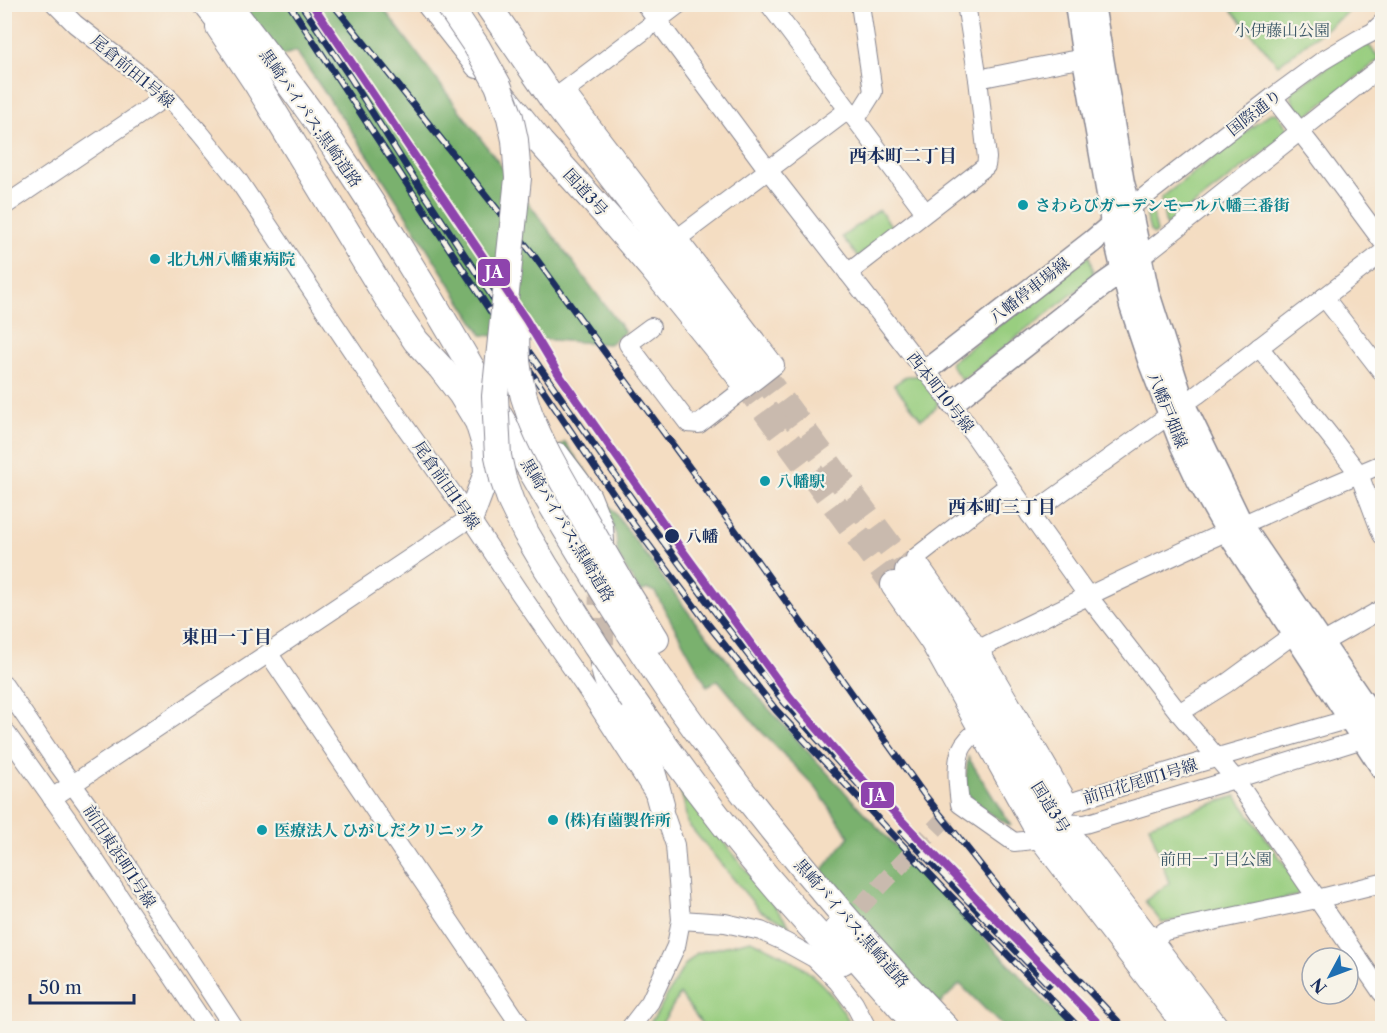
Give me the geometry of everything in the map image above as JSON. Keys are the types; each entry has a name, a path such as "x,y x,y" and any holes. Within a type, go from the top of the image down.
{"highway":[{"path":"205,4 388,301 416,341 461,394 478,422 486,448 487,473 470,518"},
{"name":"黒崎バイパス;黒崎道路","path":"205,4 296,121 376,239 434,333 548,529 658,703 719,788 775,859 919,1029"},
{"name":"黒崎バイパス;黒崎道路","path":"228,4 337,150 423,286 618,614 669,692 732,779 793,856 857,932 946,1029"},
{"name":"国道3号","path":"430,4 541,143 751,375 559,95 486,4"},
{"path":"448,4 477,47 498,85 510,117 515,140 518,178 495,396 498,456 511,502 531,541 596,646 688,777 768,880 808,926 911,1029"},
{"path":"462,4 508,76 520,108 529,150 530,197 515,347 520,385 544,449 637,610 734,760 857,932"},
{"path":"337,150 397,225 471,337 493,375 519,411 568,468 588,497 600,527 602,567"},
{"name":"国道3号","path":"1188,1029 1057,822 949,630 901,578 981,728 1057,822 1151,942 1215,1029"},
{"path":"601,644 603,667 613,698 645,752 661,804"}],"main road":[{"name":"八幡戸畑線","path":"1076,4 1093,58 1130,208 1132,264"},
{"name":"八幡戸畑線","path":"1093,4 1093,58 1112,225 1150,303 1177,410 1198,480 1322,643 1372,725 1383,768"},
{"name":"八幡停車場線","path":"927,370 1112,225 1130,208"},
{"path":"952,403 1132,264"},
{"name":"八幡戸畑線","path":"1235,528 1294,634 1372,725"}],"street":[{"name":"尾倉前田1号線","path":"55,4 75,24 166,96 238,180 367,373 470,518 592,697 661,804 675,845 681,920 676,946 650,1002 630,1029"},
{"name":"西本町10号線","path":"645,4 768,170 952,403 1088,596 1179,713 1235,779 1383,993"},
{"path":"651,327 628,344 688,423 699,424 775,365 678,238 559,95 679,4"},
{"path":"769,4 925,212"},
{"path":"678,238 768,170 852,115 873,92 860,4"},
{"path":"848,273 986,166 978,80 966,4"},
{"name":"国際通り","path":"1130,208 1273,97 1322,62 1373,33 1383,23"},
{"path":"978,80 1093,58"},
{"path":"1132,264 1383,66"},
{"path":"4,206 166,96"},
{"path":"1273,97 1383,241"},
{"path":"1030,514 1177,410 1383,253"},
{"path":"1324,297 1383,372"},
{"path":"1259,347 1359,474 1383,535"},
{"path":"979,649 1268,512 1383,464"},
{"path":"981,728 968,739 962,750 957,776 955,809 1014,842 1057,822 979,649 915,558 1009,485"},
{"path":"52,798 470,518"},
{"path":"1322,643 1383,609"},
{"path":"1179,713 1227,683 1294,634"},
{"path":"269,654 522,1029"},
{"name":"前田東浜町1号線","path":"4,685 95,817 234,1029"},
{"name":"前田花尾町1号線","path":"1057,822 1217,757 1250,748 1372,725"},
{"name":"前田花尾町1号線","path":"1057,822 1085,824 1235,779 1372,725"},
{"name":"前田東浜町1号線","path":"4,730 207,1029"},
{"path":"1151,942 1165,931 1383,884"},
{"path":"681,920 725,923 761,932 818,953 854,1003 867,1029"}],"green space":[{"name":"小伊藤山公園","path":"1230,4 1350,5 1349,11 1278,65 1231,9"},
{"path":"237,5 381,5 625,332 609,344 482,335 370,158 296,51 278,57"},
{"path":"1366,42 1380,59 1307,116 1300,112 1293,102 1292,90"},
{"path":"1269,114 1278,114 1288,129 1285,136 1166,226 1161,198"},
{"path":"1151,206 1157,232 1154,234 1150,231 1147,217 1147,211"},
{"path":"879,210 894,229 858,257 842,237"},
{"path":"1089,256 1094,277 962,380 950,363"},
{"path":"907,376 922,376 939,398 936,408 921,419 894,385"},
{"path":"565,442 697,624 767,707 866,815 1070,1028 1004,1028 960,984 938,1005 822,871 849,836 816,788 758,728 718,680 707,686 655,592 648,589 640,592 618,556 616,535 606,505 559,447"},
{"path":"968,757 1011,826 975,805 965,790"},
{"path":"679,785 790,926 760,911 687,823"},
{"name":"前田一丁目公園","path":"1236,796 1302,889 1296,896 1162,923 1145,901 1169,883 1149,825"},
{"path":"751,940 784,956 811,974 833,997 853,1028 705,1028 680,994 659,1028 646,1028 684,966 697,953"}],"tunnel":[{"path":"759,370 908,571"},
{"path":"742,379 894,585"},
{"path":"601,644 602,576"},
{"path":"841,927 950,813"}],"railway":[{"path":"289,4 500,326 634,525 707,623 776,710 940,885 1079,1028"},
{"path":"301,4 522,342 634,502 785,703 869,796"},
{"path":"333,4 532,253 725,516 923,793 1033,931 1124,1028"},
{"path":"902,832 1049,985"}],"transit line":[{"name":"JA","path":"312,4 526,320 558,373 680,547 790,697 843,759 1103,1028"}],"place":[{"name":"さわらびガーデンモール八幡三番街","path":"1023,205"},
{"name":"北九州八幡東病院","path":"155,259"},
{"name":"八幡駅","path":"765,481"},
{"name":"八幡","path":"672,536"},
{"name":"(株)有薗製作所","path":"553,820"},
{"name":"医療法人 ひがしだクリニック","path":"262,830"}],"district":[{"name":"西本町二丁目","path":"903,156"},
{"name":"西本町三丁目","path":"1002,507"},
{"name":"東田一丁目","path":"227,637"}]}
